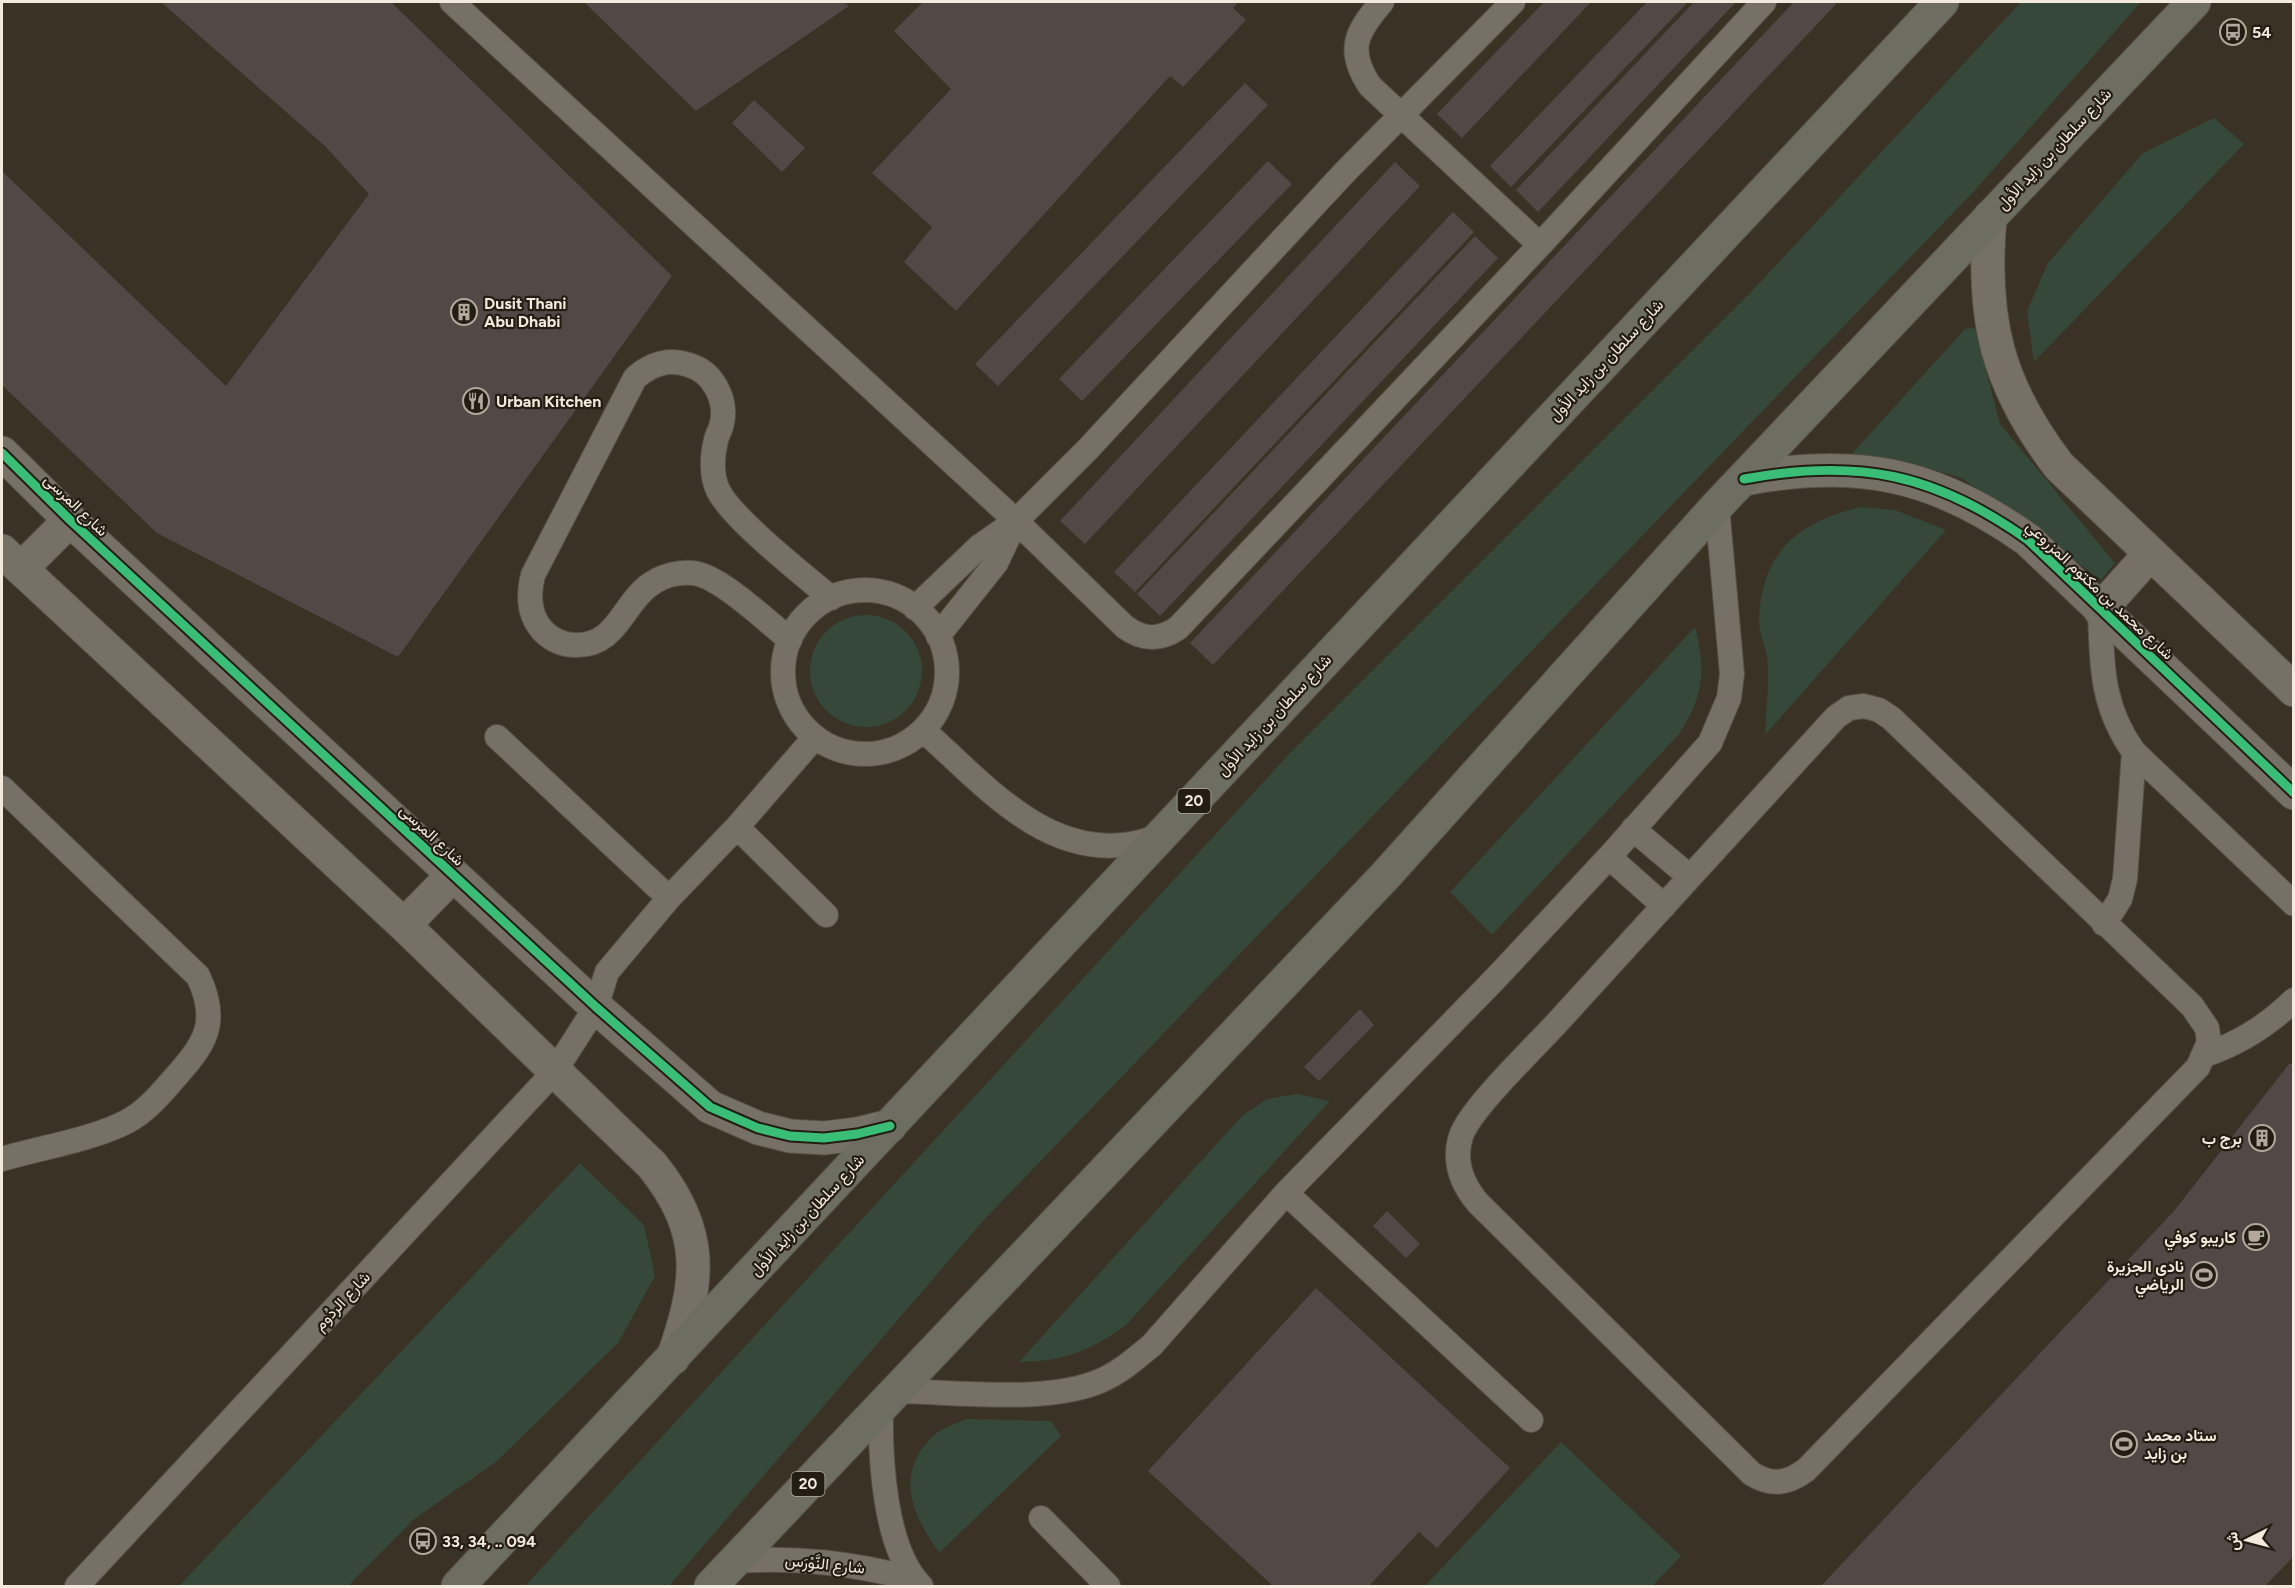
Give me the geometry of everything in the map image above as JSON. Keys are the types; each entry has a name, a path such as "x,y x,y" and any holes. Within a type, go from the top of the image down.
{"main road":[{"name":"شارع سلطان بن زايد الأول","path":"711,1587 1386,874 1717,506 2194,2"},
{"name":"شارع سلطان بن زايد الأول","path":"458,1587 673,1360 1934,6"}],"street":[{"path":"1990,217 1986,262 1988,306 1997,350 2011,392 2032,431 2059,466 2149,555 2294,690"},
{"name":"شارع المرسى","path":"2,453 70,520 453,875 596,1007 710,1107 733,1119 790,1136 824,1138 858,1134 890,1126"},
{"name":"شارع محمد بن مكتوم المزروعي","path":"1744,480 1788,471 1833,469 1878,473 1922,483 1964,499 2028,540 2294,793"},
{"path":"70,520 11,560 404,925 652,1165 669,1187 682,1210 693,1246 694,1284 686,1321 673,1360"},
{"path":"2100,610 2149,555"},
{"path":"404,925 453,875"}],"lane":[{"path":"452,2 1016,521 1134,634 1146,638 1169,634 1540,245 1764,2"},
{"path":"1382,2 1359,32 1355,52 1360,70 1370,86 1540,245"},
{"path":"915,608 980,546 1016,521 1088,449 1344,173 1513,2"},
{"path":"790,640 716,581 695,573 673,574 653,582 614,630 600,641 583,645 566,645 550,638 538,625 531,610 529,592 533,575 634,378 648,367 664,362 680,362 697,367 709,377 719,391 723,407 722,424 716,440 712,465 718,490 732,510 831,598"},
{"path":"889,1399 1063,1392 1095,1383 1126,1367 1152,1345 1286,1193 1495,979 1609,857 1710,742 1729,698 1731,650 1717,506"},
{"path":"938,636 996,563 1016,521"},
{"path":"852,591 876,591 898,597 915,608 926,616 946,655 947,683 939,709 923,730 908,743 890,751 871,754 851,753 832,747 815,737 800,722 789,703 784,682 784,661 790,640 800,623 814,609 831,598 852,591"},
{"path":"2100,610 2106,694 2121,734 2134,752 2294,904"},
{"path":"1864,706 1879,710 1891,718 2201,1016 2207,1028 2209,1042 2198,1067 2142,1127 1806,1470 1793,1479 1779,1483 1764,1481 1752,1474 1478,1203 1467,1189 1460,1172 1458,1154 1461,1136 1469,1120 1690,877 1836,717 1849,708 1864,706"},
{"path":"923,730 1009,806 1035,825 1065,839 1098,845 1119,845 1162,835"},
{"path":"496,737 669,898"},
{"name":"شارع الردُوم","path":"77,1587 555,1071 596,1007 607,972 669,898 737,826 815,737"},
{"path":"2104,924 2120,898 2125,879 2134,752"},
{"path":"2,788 198,976 207,995 210,1016 206,1038 194,1056 158,1098 129,1120 112,1128 2,1159"},
{"path":"737,826 826,915"},
{"path":"1633,829 1690,877"},
{"path":"1609,857 1664,906"},
{"path":"2205,1055 2231,1046 2255,1033 2294,1000"},
{"path":"1286,1193 1531,1420"},
{"name":"شارع النَّوْرَس","path":"889,1399 880,1452 885,1495 896,1538 917,1583"},
{"path":"1041,1518 1108,1587"},
{"name":"شارع النَّوْرَس","path":"735,1561 780,1558 825,1561 917,1583"}],"green space":[{"path":"2021,2 2141,2 1976,189 982,1222 669,1586 525,1586 1291,752 1753,290"},
{"path":"2214,118 2244,144 2034,362 2027,311 2048,263 2143,153"},
{"path":"1975,328 2000,424 2115,563 2101,580 1962,478 1907,463 1849,457 1965,329"},
{"path":"1861,507 1895,510 1946,530 1765,735 1768,667 1759,621 1761,597 1767,576 1787,544 1802,531 1819,521"},
{"path":"866,615 887,619 906,631 918,650 922,671 918,692 906,711 887,723 866,727 845,723 826,711 814,692 810,671 814,650 826,631 845,619"},
{"path":"1695,627 1701,657 1700,682 1694,707 1679,734 1492,935 1450,892"},
{"path":"1297,1094 1330,1101 1127,1324 1102,1341 1076,1353 1049,1360 1019,1362 1242,1116 1267,1099"},
{"path":"580,1163 644,1225 655,1276 618,1343 497,1461 413,1520 348,1586 179,1586"},
{"path":"966,1419 1051,1421 1061,1436 939,1553 915,1510 910,1480 913,1465 936,1433"},
{"path":"1561,1442 1681,1556 1652,1586 1425,1586"}],"building":[{"name":"Dusit Thani Abu Dhabi","path":"161,2 391,2 672,276 398,657 157,533 2,385 2,171 226,386 369,194 325,146"},
{"path":"584,2 843,2 849,6 696,111"},
{"path":"923,2 1238,2 1233,8 1246,20 1183,87 1170,76 956,311 904,262 932,227 872,173 951,89 894,31"},
{"path":"1544,2 1591,2 1462,138 1437,114"},
{"path":"1647,2 1688,2 1511,187 1490,166"},
{"path":"1694,2 1736,2 1538,212 1516,190"},
{"path":"1794,2 1838,2 1213,665 1190,643"},
{"path":"1245,83 1268,105 998,386 975,364"},
{"path":"754,100 805,148 782,172 732,123"},
{"path":"1268,161 1292,184 1082,401 1059,379"},
{"path":"1395,162 1420,186 1085,544 1060,521"},
{"path":"1453,212 1474,232 1135,592 1114,572"},
{"path":"1475,236 1498,258 1160,616 1137,594"},
{"path":"1360,1009 1374,1025 1319,1081 1304,1067"},
{"name":"ستاد محمد بن زايد","path":"2289,1064 2294,1064 2294,1556 2265,1586 1821,1586 2174,1211"},
{"path":"1387,1211 1420,1244 1406,1258 1373,1226"},
{"path":"1316,1288 1510,1468 1437,1548 1419,1532 1369,1586 1273,1586 1148,1471"}],"cycle path":[{"path":"2,453 70,520 596,1007 710,1107 758,1128 790,1136 824,1138 857,1134 890,1126"},
{"path":"1744,479 1823,470 1859,471 1893,476 1960,499 1993,517 2028,540 2294,793"}],"place":[{"name":"54","path":"2233,32"},
{"name":"Dusit Thani Abu Dhabi","path":"464,312"},
{"name":"Urban Kitchen","path":"476,401"},
{"name":"برج ب","path":"2262,1138"},
{"name":"كاريبو كوفي","path":"2256,1237"},
{"name":"نادى الجزيرة الرياضي","path":"2204,1275"},
{"name":"ستاد محمد بن زايد","path":"2124,1444"},
{"name":"33, 34, .. 094","path":"423,1541"}]}
